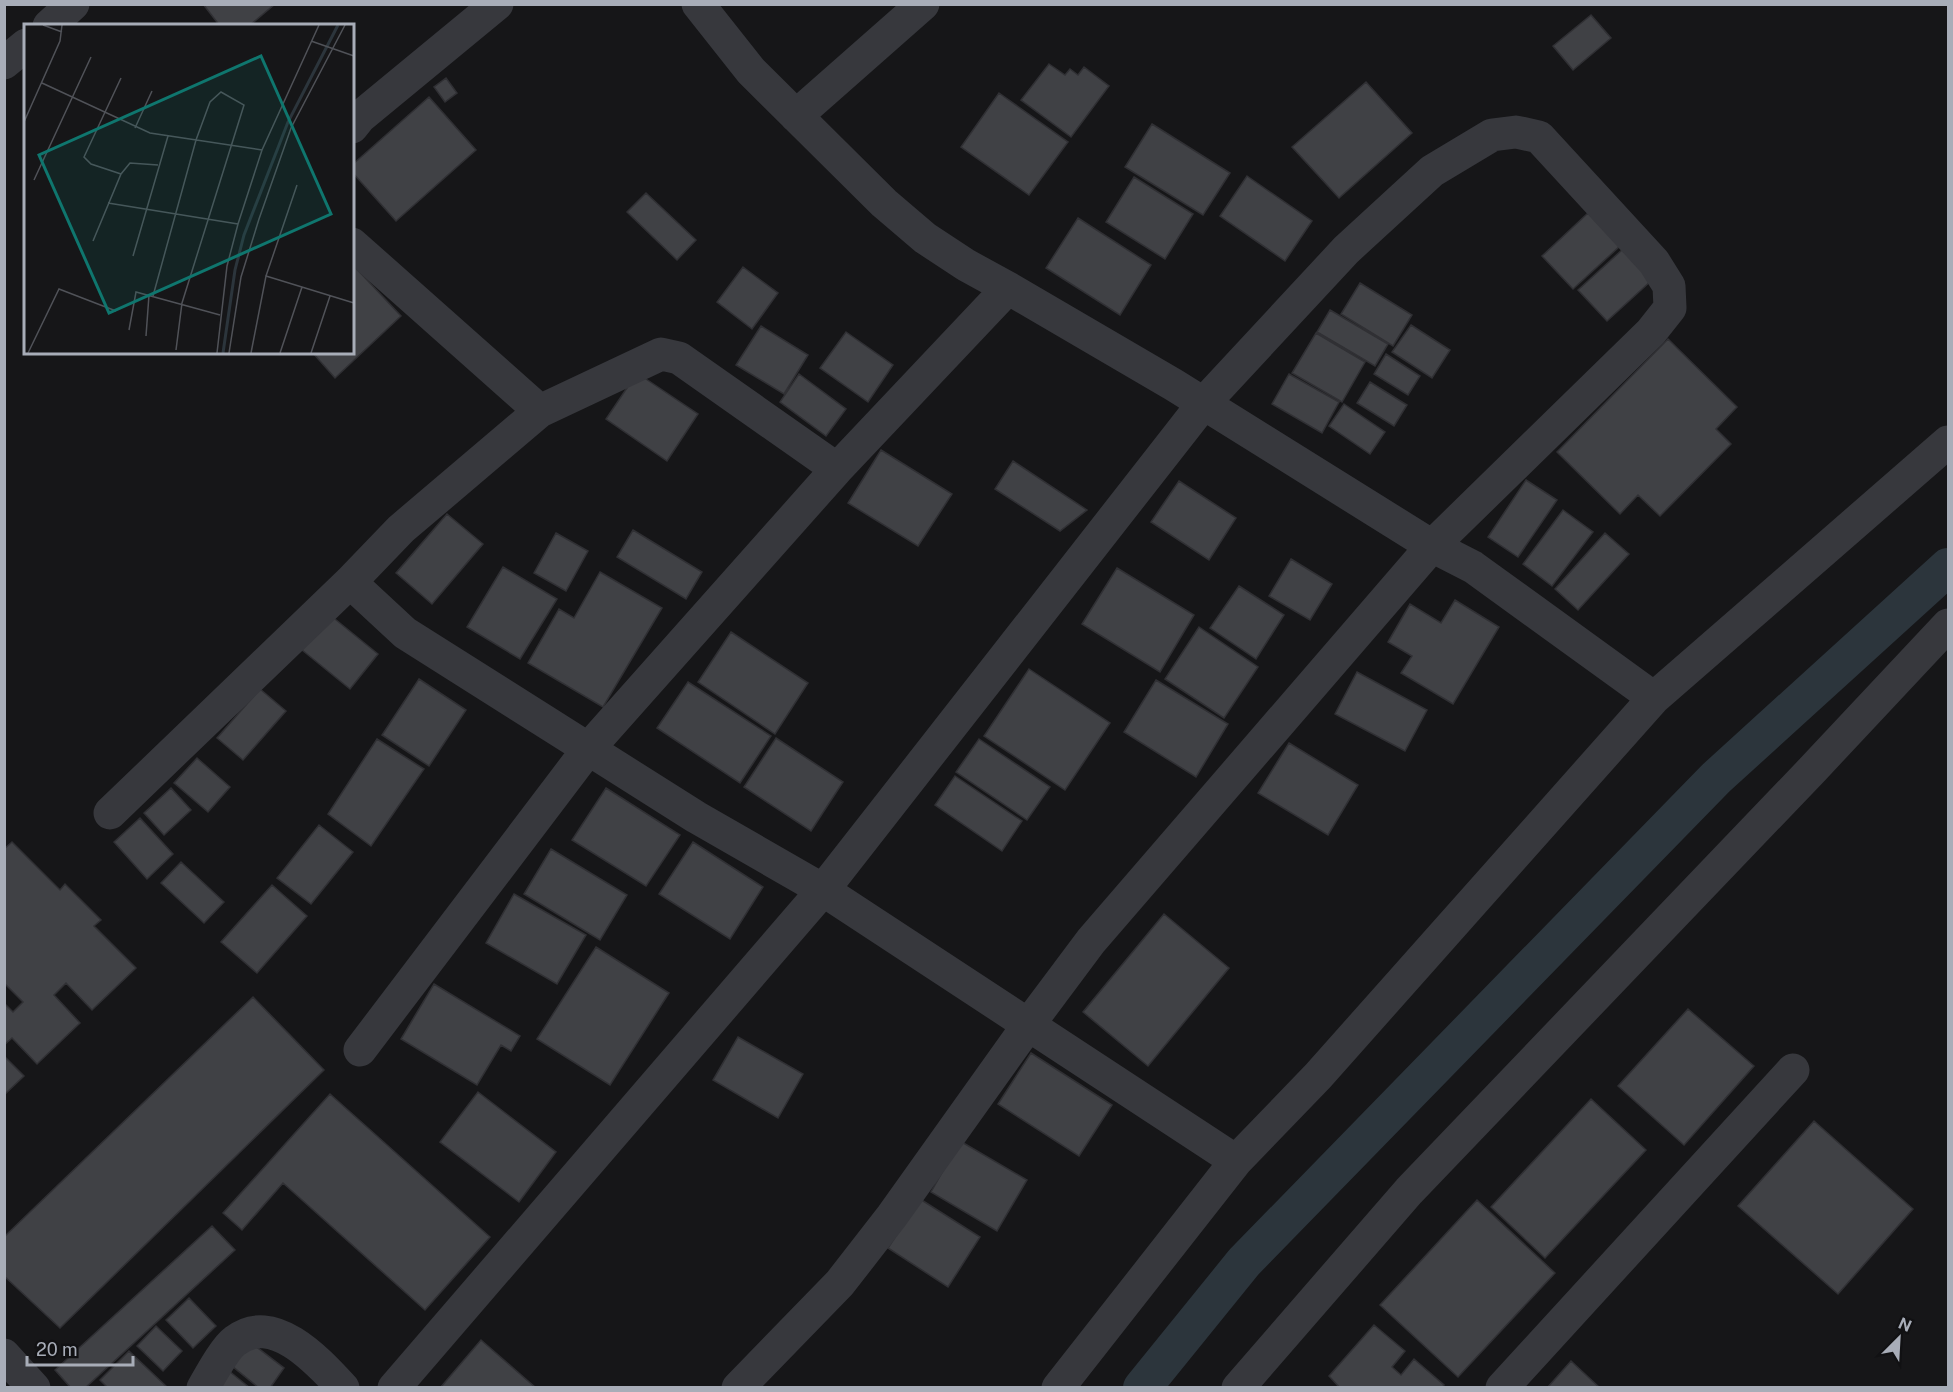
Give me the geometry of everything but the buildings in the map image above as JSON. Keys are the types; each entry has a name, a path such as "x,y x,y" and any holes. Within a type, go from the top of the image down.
{"street":[{"path":"51,24 73,4"},
{"path":"354,125 360,117 497,4"},
{"path":"698,4 751,71 884,203 925,238 966,265 1203,404 1432,546 1473,567 1654,698"},
{"path":"796,116 923,4"},
{"path":"4,63 24,47"},
{"path":"394,1388 823,890 1203,404 1346,250 1432,171 1492,135 1516,132 1539,137 1654,262 1669,286 1670,308 1651,332 1432,546 1091,941 892,1216 840,1283 738,1388"},
{"path":"354,246 540,411"},
{"path":"360,1050 589,748 837,469 1008,288"},
{"path":"110,813 350,582 401,529 540,411 661,354 679,358 837,469"},
{"path":"1058,1388 1236,1161 1318,1076 1654,698 1948,442"},
{"path":"350,582 405,633 696,817 823,890 1236,1161"},
{"path":"1238,1388 1409,1191 1948,625"},
{"path":"1502,1388 1794,1070"},
{"path":"203,1388 234,1341 259,1330 286,1337 323,1367 344,1388"},
{"path":"4,1354 34,1388"}],"waterway":[{"path":"1142,1388 1244,1262 1716,778 1948,567"}]}
